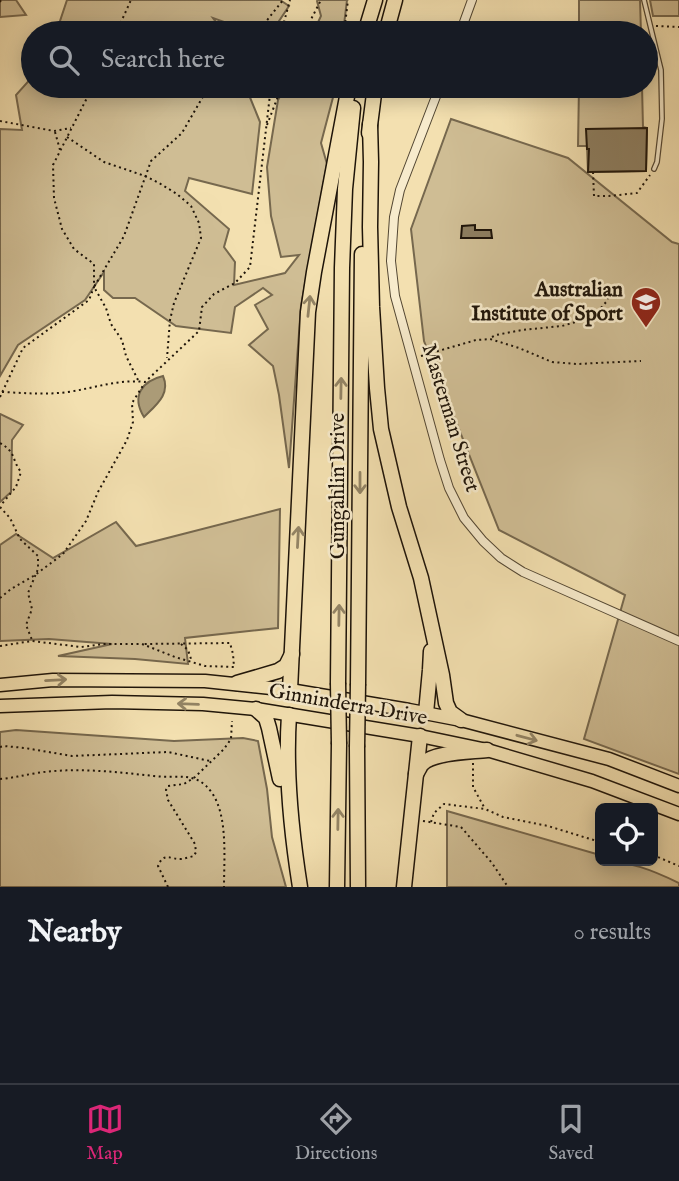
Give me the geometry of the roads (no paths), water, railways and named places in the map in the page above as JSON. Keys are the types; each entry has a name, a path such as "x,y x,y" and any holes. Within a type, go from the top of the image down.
{"highway":[{"path":"368,21 374,0"},
{"path":"389,21 395,0"},
{"path":"290,690 308,312 347,98"},
{"name":"Gungahlin Drive","path":"337,887 343,229 355,98"},
{"name":"Gungahlin Drive","path":"358,887 362,228 363,180 373,98"},
{"path":"370,124 372,307 381,429 396,494 421,578 446,703 450,712 461,720"},
{"path":"426,713 431,622"},
{"path":"237,684 278,671 286,666 292,654"},
{"path":"256,709 266,718 270,728 285,823 293,841"},
{"path":"289,715 287,768 300,887"},
{"path":"404,887 421,736"},
{"path":"416,775 421,764 430,759 452,753 487,750"}],"main road":[{"name":"Ginninderra Drive","path":"0,685 103,679 205,681 290,690 461,720 609,760 679,786"},
{"path":"289,715 290,690"},
{"name":"Ginninderra Drive","path":"0,706 112,702 203,704 256,709 421,736 487,750 592,781 679,814"},
{"path":"421,736 426,713"}],"street":[{"path":"464,21 472,0"},
{"name":"Masterman Street","path":"435,98 400,190 394,217 391,261 395,296 449,488 464,518 501,558 523,572 679,641"}],"lane":[{"path":"644,0 650,21"},
{"path":"654,169 662,119 661,70 658,57"}],"place":[{"name":"Australian Institute of Sport","path":"646,329"}]}
